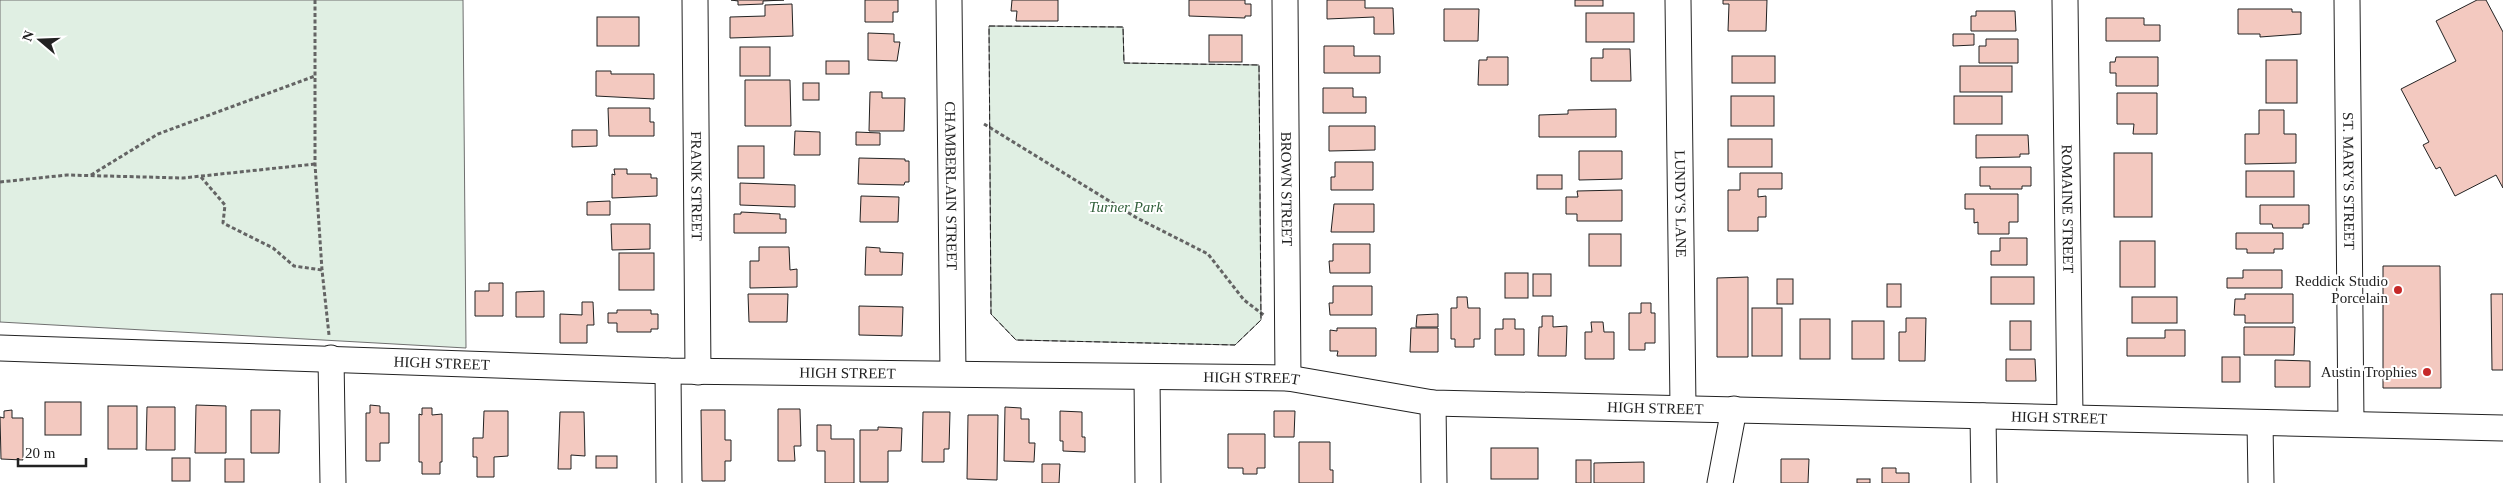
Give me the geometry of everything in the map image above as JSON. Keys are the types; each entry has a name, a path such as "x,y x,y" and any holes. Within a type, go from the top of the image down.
{"street":[{"name":"FRANK STREET","path":"695,0 698,372"},
{"name":"CHAMBERLAIN STREET","path":"949,0 953,373"},
{"name":"BROWN STREET","path":"1285,0 1288,378"},
{"name":"LUNDY'S LANE","path":"1678,0 1683,407"},
{"name":"ROMAINE STREET","path":"2065,0 2070,417"},
{"name":"ST. MARY'S STREET","path":"2347,0 2351,423"},
{"name":"HIGH STREET","path":"0,348 698,372 953,373 1288,378 1433,403 1683,407 2503,428"},
{"path":"331,358 333,483"},
{"path":"668,371 669,483"},
{"path":"1146,377 1148,483"},
{"path":"1433,403 1434,483"},
{"path":"1720,483 1734,409"},
{"path":"1983,416 1984,483"},
{"path":"2260,423 2260,483"}],"path":[{"path":"315,0 315,164 322,270 331,358"},
{"path":"90,175 158,134 315,76"},
{"path":"984,124 1136,218 1208,254 1244,300 1261,315 1268,317"},
{"path":"0,182 67,175 183,178 315,164"},
{"path":"201,176 225,205 223,223 273,248 294,266 322,270"}],"green space":[{"path":"0,0 463,0 466,348 0,322"},
{"name":"Turner Park","path":"989,26 1123,27 1124,63 1259,65 1261,320 1235,345 1016,340 991,314"}],"building":[{"path":"731,0 784,0 763,1 763,4 738,5 738,1"},
{"path":"865,0 898,0 898,12 893,12 893,22 865,22"},
{"path":"1012,0 1058,0 1058,21 1016,21 1017,11 1011,11"},
{"path":"1189,0 1245,0 1245,4 1251,4 1251,16 1245,16 1245,18 1189,16"},
{"path":"1327,0 1365,0 1365,8 1393,8 1394,34 1374,34 1374,17 1327,19"},
{"path":"1575,0 1603,0 1603,6 1575,6"},
{"path":"1723,0 1767,0 1766,31 1728,31 1729,4 1723,4"},
{"path":"2477,0 2486,0 2503,32 2503,188 2496,175 2455,196 2440,167 2436,169 2423,145 2429,142 2401,89 2456,61 2436,21"},
{"path":"792,4 793,36 730,38 730,17 765,16 765,5"},
{"path":"1444,9 1479,9 1478,41 1444,41"},
{"path":"2238,9 2292,9 2292,12 2301,12 2301,34 2260,37 2260,34 2238,34"},
{"path":"1976,11 2015,11 2016,31 1971,31 1971,16 1976,16"},
{"path":"1586,13 1634,13 1634,42 1586,42"},
{"path":"597,17 639,17 639,46 597,46"},
{"path":"2106,18 2144,18 2144,25 2160,25 2160,41 2106,41"},
{"path":"868,33 894,34 894,42 900,42 897,61 868,60"},
{"path":"1953,34 1974,34 1974,45 1953,46"},
{"path":"1209,35 1242,35 1242,62 1209,62"},
{"path":"1986,39 2018,39 2018,63 1979,63 1979,46 1986,46"},
{"path":"1324,46 1354,46 1354,56 1380,56 1380,73 1324,73"},
{"path":"740,47 770,47 770,76 740,76"},
{"path":"1603,49 1630,49 1631,81 1591,81 1591,58 1603,58"},
{"path":"1732,56 1775,56 1775,83 1732,83"},
{"path":"1487,57 1508,57 1508,85 1478,85 1479,60 1487,60"},
{"path":"2116,57 2158,57 2158,86 2116,86 2116,73 2110,73 2110,62 2115,62"},
{"path":"2266,60 2297,60 2297,103 2266,103"},
{"path":"826,61 849,61 849,74 826,74"},
{"path":"1960,66 2012,66 2012,92 1960,92"},
{"path":"596,71 611,71 611,74 654,74 654,99 596,96"},
{"path":"745,80 790,80 791,126 745,126"},
{"path":"803,83 819,83 819,100 803,100"},
{"path":"1323,88 1353,88 1353,97 1366,97 1366,113 1323,113"},
{"path":"870,92 882,92 882,98 905,98 904,131 869,131"},
{"path":"2117,93 2157,93 2157,134 2133,134 2134,124 2117,124"},
{"path":"1731,96 1774,96 1774,126 1731,126"},
{"path":"1954,96 2002,96 2002,124 1954,124"},
{"path":"608,108 650,108 650,122 654,122 654,136 609,136"},
{"path":"1616,109 1616,137 1539,137 1539,115 1568,114 1568,110"},
{"path":"2259,110 2284,110 2284,134 2296,134 2296,163 2245,164 2245,134 2259,134"},
{"path":"1329,126 1375,126 1375,150 1329,151"},
{"path":"572,130 597,130 597,146 572,147"},
{"path":"795,131 820,132 820,155 794,155"},
{"path":"856,132 880,133 880,145 856,145"},
{"path":"1976,135 2028,135 2029,154 2020,154 2020,157 1976,158"},
{"path":"1728,139 1772,139 1772,167 1728,167"},
{"path":"738,146 764,146 764,178 738,178"},
{"path":"1579,151 1622,151 1622,179 1579,180"},
{"path":"2114,153 2152,153 2152,217 2114,217"},
{"path":"859,158 905,159 905,161 909,161 909,182 905,182 904,185 858,184"},
{"path":"1335,162 1373,162 1373,190 1331,190 1331,177 1335,177"},
{"path":"1980,167 2031,167 2031,186 2022,186 2022,189 1990,189 1990,186 1980,186"},
{"path":"614,169 627,169 627,174 651,174 651,178 657,178 657,196 612,198 612,174 615,175"},
{"path":"2246,171 2294,171 2294,197 2246,197"},
{"path":"1740,173 1782,173 1782,189 1758,189 1758,197 1766,196 1766,217 1758,217 1758,231 1728,231 1728,190 1740,190"},
{"path":"1537,175 1562,175 1562,189 1537,189"},
{"path":"740,183 795,185 795,207 740,205"},
{"path":"1622,190 1622,221 1577,221 1577,214 1566,214 1566,197 1578,197 1577,191"},
{"path":"1965,194 2018,194 2018,222 2009,222 2009,234 1978,234 1978,222 1974,223 1974,209 1965,209"},
{"path":"861,196 899,197 898,222 860,222"},
{"path":"610,201 610,215 587,215 587,202"},
{"path":"1334,204 1374,204 1374,232 1331,232"},
{"path":"2260,205 2309,205 2309,224 2303,224 2303,228 2273,228 2272,224 2260,224"},
{"path":"741,212 780,214 780,219 786,219 786,233 734,233 734,214 741,214"},
{"path":"611,224 650,224 650,249 612,250"},
{"path":"2236,233 2283,233 2283,249 2274,249 2274,253 2247,253 2247,249 2236,249"},
{"path":"1589,234 1621,234 1621,266 1589,266"},
{"path":"2000,238 2027,238 2027,265 1991,265 1991,251 2000,251"},
{"path":"2120,241 2155,241 2155,287 2120,287"},
{"path":"1333,244 1370,244 1370,273 1330,273 1329,261 1333,261"},
{"path":"759,247 789,247 790,270 797,269 797,287 750,288 750,261 759,261"},
{"path":"866,247 880,248 880,252 903,253 902,275 865,275"},
{"path":"619,253 654,253 654,290 619,290"},
{"path":"2383,266 2440,266 2441,388 2383,388"},
{"path":"2243,270 2282,270 2282,288 2227,288 2227,278 2243,278"},
{"path":"1505,273 1528,273 1528,298 1505,298"},
{"path":"1533,274 1551,274 1551,296 1533,296"},
{"path":"1748,277 1748,357 1717,357 1717,278"},
{"path":"1991,277 2034,277 2034,304 1991,304"},
{"path":"1777,279 1793,279 1793,304 1777,304"},
{"path":"489,283 503,283 503,316 475,316 475,291 489,291"},
{"path":"1887,284 1901,284 1901,307 1887,307"},
{"path":"1333,286 1372,286 1372,315 1330,315 1329,303 1333,303"},
{"path":"544,291 544,317 516,317 516,292"},
{"path":"748,294 788,294 787,322 749,322"},
{"path":"2245,294 2293,294 2293,323 2245,323 2245,315 2234,315 2235,299 2245,299"},
{"path":"2491,294 2503,294 2503,370 2492,370"},
{"path":"1457,297 1467,297 1468,308 1480,308 1480,339 1474,339 1474,347 1455,347 1455,339 1451,339 1451,308 1457,308"},
{"path":"2132,297 2177,297 2177,323 2132,323"},
{"path":"582,302 593,302 594,325 587,325 587,343 560,343 560,314 582,315"},
{"path":"1641,303 1651,303 1651,313 1655,313 1655,343 1645,343 1645,350 1629,350 1629,313 1641,313"},
{"path":"859,306 903,307 902,336 859,335"},
{"path":"1752,308 1782,308 1782,356 1752,356"},
{"path":"617,310 651,310 651,314 658,314 658,329 651,329 651,332 617,332 617,323 608,323 608,313 617,313"},
{"path":"1438,314 1438,327 1416,327 1417,315"},
{"path":"1542,316 1553,316 1553,327 1567,326 1566,356 1538,356 1539,327 1542,327"},
{"path":"1906,318 1926,318 1925,361 1899,361 1899,332 1906,332"},
{"path":"1503,319 1515,319 1515,329 1524,329 1524,355 1495,355 1495,329 1503,329"},
{"path":"1800,319 1830,319 1830,359 1800,359"},
{"path":"1852,321 1884,321 1884,359 1852,359"},
{"path":"2010,321 2031,321 2031,350 2010,350"},
{"path":"1591,322 1603,322 1604,332 1614,332 1614,359 1585,359 1585,332 1592,332"},
{"path":"2244,327 2295,327 2294,355 2244,355"},
{"path":"1337,328 1376,328 1376,356 1337,356 1338,351 1330,351 1330,330 1337,331"},
{"path":"1411,328 1438,328 1438,352 1410,352"},
{"path":"2165,330 2185,330 2185,356 2127,356 2127,338 2165,338"},
{"path":"2222,357 2240,357 2240,382 2222,382"},
{"path":"2006,359 2035,359 2036,381 2006,381"},
{"path":"2275,360 2310,361 2310,387 2275,387"},
{"path":"45,402 81,402 81,435 45,435"},
{"path":"196,405 226,406 226,453 195,453"},
{"path":"370,405 380,406 380,413 389,413 389,443 380,443 380,461 366,461 366,413 370,413"},
{"path":"108,406 137,406 137,449 108,449"},
{"path":"147,407 175,407 175,450 146,450"},
{"path":"1005,407 1021,408 1021,419 1029,419 1029,443 1035,443 1034,462 1004,461"},
{"path":"422,408 432,408 432,415 442,414 442,462 440,462 440,474 422,474 422,462 419,462 419,414 422,415"},
{"path":"778,409 800,409 801,446 794,446 795,461 778,461"},
{"path":"12,410 12,418 23,418 23,460 1,459 0,417 4,418 4,411"},
{"path":"251,410 280,410 279,453 251,453"},
{"path":"701,410 725,410 725,440 731,440 731,461 725,461 725,481 702,481"},
{"path":"484,411 508,411 508,456 494,457 494,477 477,477 477,457 473,457 473,438 483,438"},
{"path":"1060,411 1082,412 1082,437 1085,437 1085,452 1063,451 1063,441 1060,441"},
{"path":"1274,411 1295,411 1294,437 1274,437"},
{"path":"560,412 584,412 585,456 571,455 571,469 558,469"},
{"path":"923,412 950,412 949,449 944,449 944,462 922,462"},
{"path":"968,415 998,415 997,480 967,479"},
{"path":"817,425 831,425 831,439 854,439 854,483 825,483 825,451 817,451"},
{"path":"878,427 902,428 901,451 888,451 888,482 860,482 860,430 878,430"},
{"path":"1228,434 1265,434 1265,468 1257,468 1257,474 1243,474 1243,468 1228,468"},
{"path":"1299,442 1330,442 1330,470 1333,470 1333,483 1299,483"},
{"path":"1491,448 1538,448 1538,479 1491,479"},
{"path":"596,456 617,456 617,468 596,468"},
{"path":"172,458 190,458 190,481 172,481"},
{"path":"225,459 244,459 244,482 225,482"},
{"path":"1781,459 1809,459 1808,483 1781,483"},
{"path":"1576,460 1591,460 1591,483 1576,483"},
{"path":"1644,462 1644,483 1594,483 1594,463"},
{"path":"1042,464 1060,464 1059,483 1042,483"},
{"path":"1882,468 1896,468 1896,473 1909,473 1909,483 1882,483"},
{"path":"1857,479 1870,479 1870,483 1857,483"}],"fence":[{"path":"989,26 1123,27 1124,63 1259,65 1261,320 1235,345 1016,340 991,314 989,26"}],"place":[{"name":"Reddick Studio Porcelain","path":"2398,290"},
{"name":"Austin Trophies","path":"2427,372"}]}
